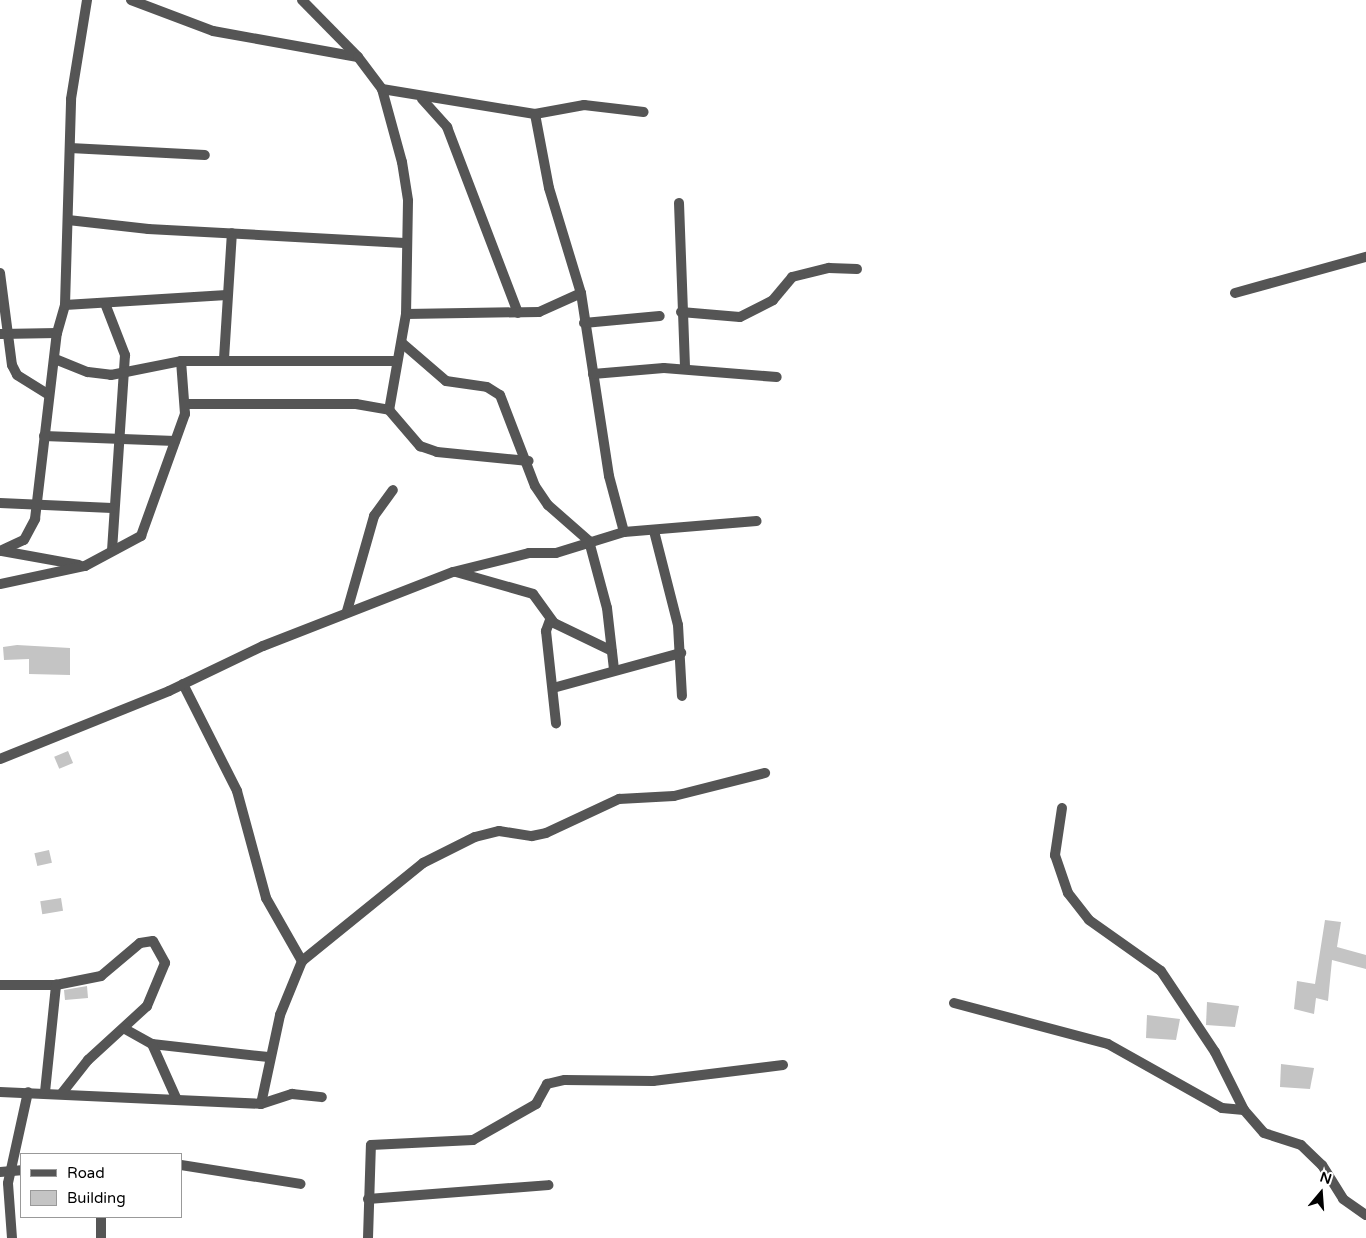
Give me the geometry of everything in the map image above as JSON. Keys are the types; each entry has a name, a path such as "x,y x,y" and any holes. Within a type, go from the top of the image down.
{"street":[{"path":"1,551 30,533 35,503 48,394 55,359 56,333 65,305 70,148 75,66 87,0"},
{"path":"130,0 213,31 358,57"},
{"path":"302,0 358,57 382,89 392,114 406,191 406,314 402,343 396,361 389,410"},
{"path":"382,89 422,99 535,114 584,104 644,112"},
{"path":"422,99 447,127 518,314"},
{"path":"535,114 549,188 581,293 584,323 609,476 624,532"},
{"path":"70,148 204,154"},
{"path":"679,203 681,312 685,369"},
{"path":"68,220 232,233 405,243"},
{"path":"224,359 232,233"},
{"path":"1235,293 1366,256"},
{"path":"681,312 740,317 773,300 792,277 829,268 857,269"},
{"path":"0,272 3,333 17,375 48,394"},
{"path":"406,314 518,314 539,312 581,293"},
{"path":"65,305 106,306 149,298 227,295"},
{"path":"106,306 125,355 116,440 112,508 112,550"},
{"path":"584,323 660,316"},
{"path":"3,333 56,333"},
{"path":"402,343 446,381 495,390 509,411 529,461 535,486 548,505 589,541 614,669"},
{"path":"55,359 88,372 124,374 140,366 181,360 396,361"},
{"path":"0,584 85,566 143,532 186,404 181,360"},
{"path":"593,374 685,369 777,377"},
{"path":"186,404 356,404 389,410 420,446 437,452 529,461"},
{"path":"44,436 175,441"},
{"path":"348,611 374,516 393,490"},
{"path":"0,503 35,503 112,508"},
{"path":"0,759 182,684 348,611 453,572 529,554 556,553 589,541 624,532 757,521"},
{"path":"654,531 681,653 682,696"},
{"path":"1,551 85,566"},
{"path":"453,572 533,594 550,620 612,651"},
{"path":"550,620 546,631 556,723"},
{"path":"553,688 614,669 681,653"},
{"path":"182,684 237,791 266,898 302,961"},
{"path":"262,1104 268,1057 302,961 423,863 474,837 499,831 532,836 546,833 619,800 674,796 766,773"},
{"path":"1062,808 1055,855 1068,893 1089,920 1161,971 1215,1052 1244,1110 1264,1133 1302,1145 1322,1165 1343,1199 1366,1216"},
{"path":"0,984 56,985 101,976 140,943 153,941 165,963 162,980 147,1006 125,1029 88,1060 62,1093"},
{"path":"45,1092 56,985"},
{"path":"954,1003 1108,1044 1222,1108 1244,1110"},
{"path":"125,1029 152,1044 268,1057"},
{"path":"152,1044 177,1100"},
{"path":"368,1238 371,1145 473,1140 536,1104 547,1084 603,1079 653,1081 783,1064"},
{"path":"0,1092 45,1092 262,1104 292,1094 322,1097"},
{"path":"12,1238 5,1171 28,1092"},
{"path":"182,1165 301,1184"},
{"path":"5,1171 20,1170"},
{"path":"368,1199 548,1185"},
{"path":"101,1218 101,1238"}],"building":[{"path":"17,645 70,648 70,675 29,674 29,659 4,660 3,647"},
{"path":"68,751 73,763 59,769 54,757"},
{"path":"49,850 52,863 37,866 34,853"},
{"path":"61,898 63,911 42,914 40,901"},
{"path":"1325,920 1341,922 1337,947 1366,955 1366,969 1332,960 1328,1001 1316,998 1314,1014 1294,1009 1297,981 1315,984"},
{"path":"87,986 88,998 65,1000 64,990"},
{"path":"1207,1002 1239,1006 1235,1027 1206,1025"},
{"path":"1147,1015 1180,1019 1176,1040 1146,1038"},
{"path":"1281,1064 1314,1068 1310,1089 1280,1087"}]}
